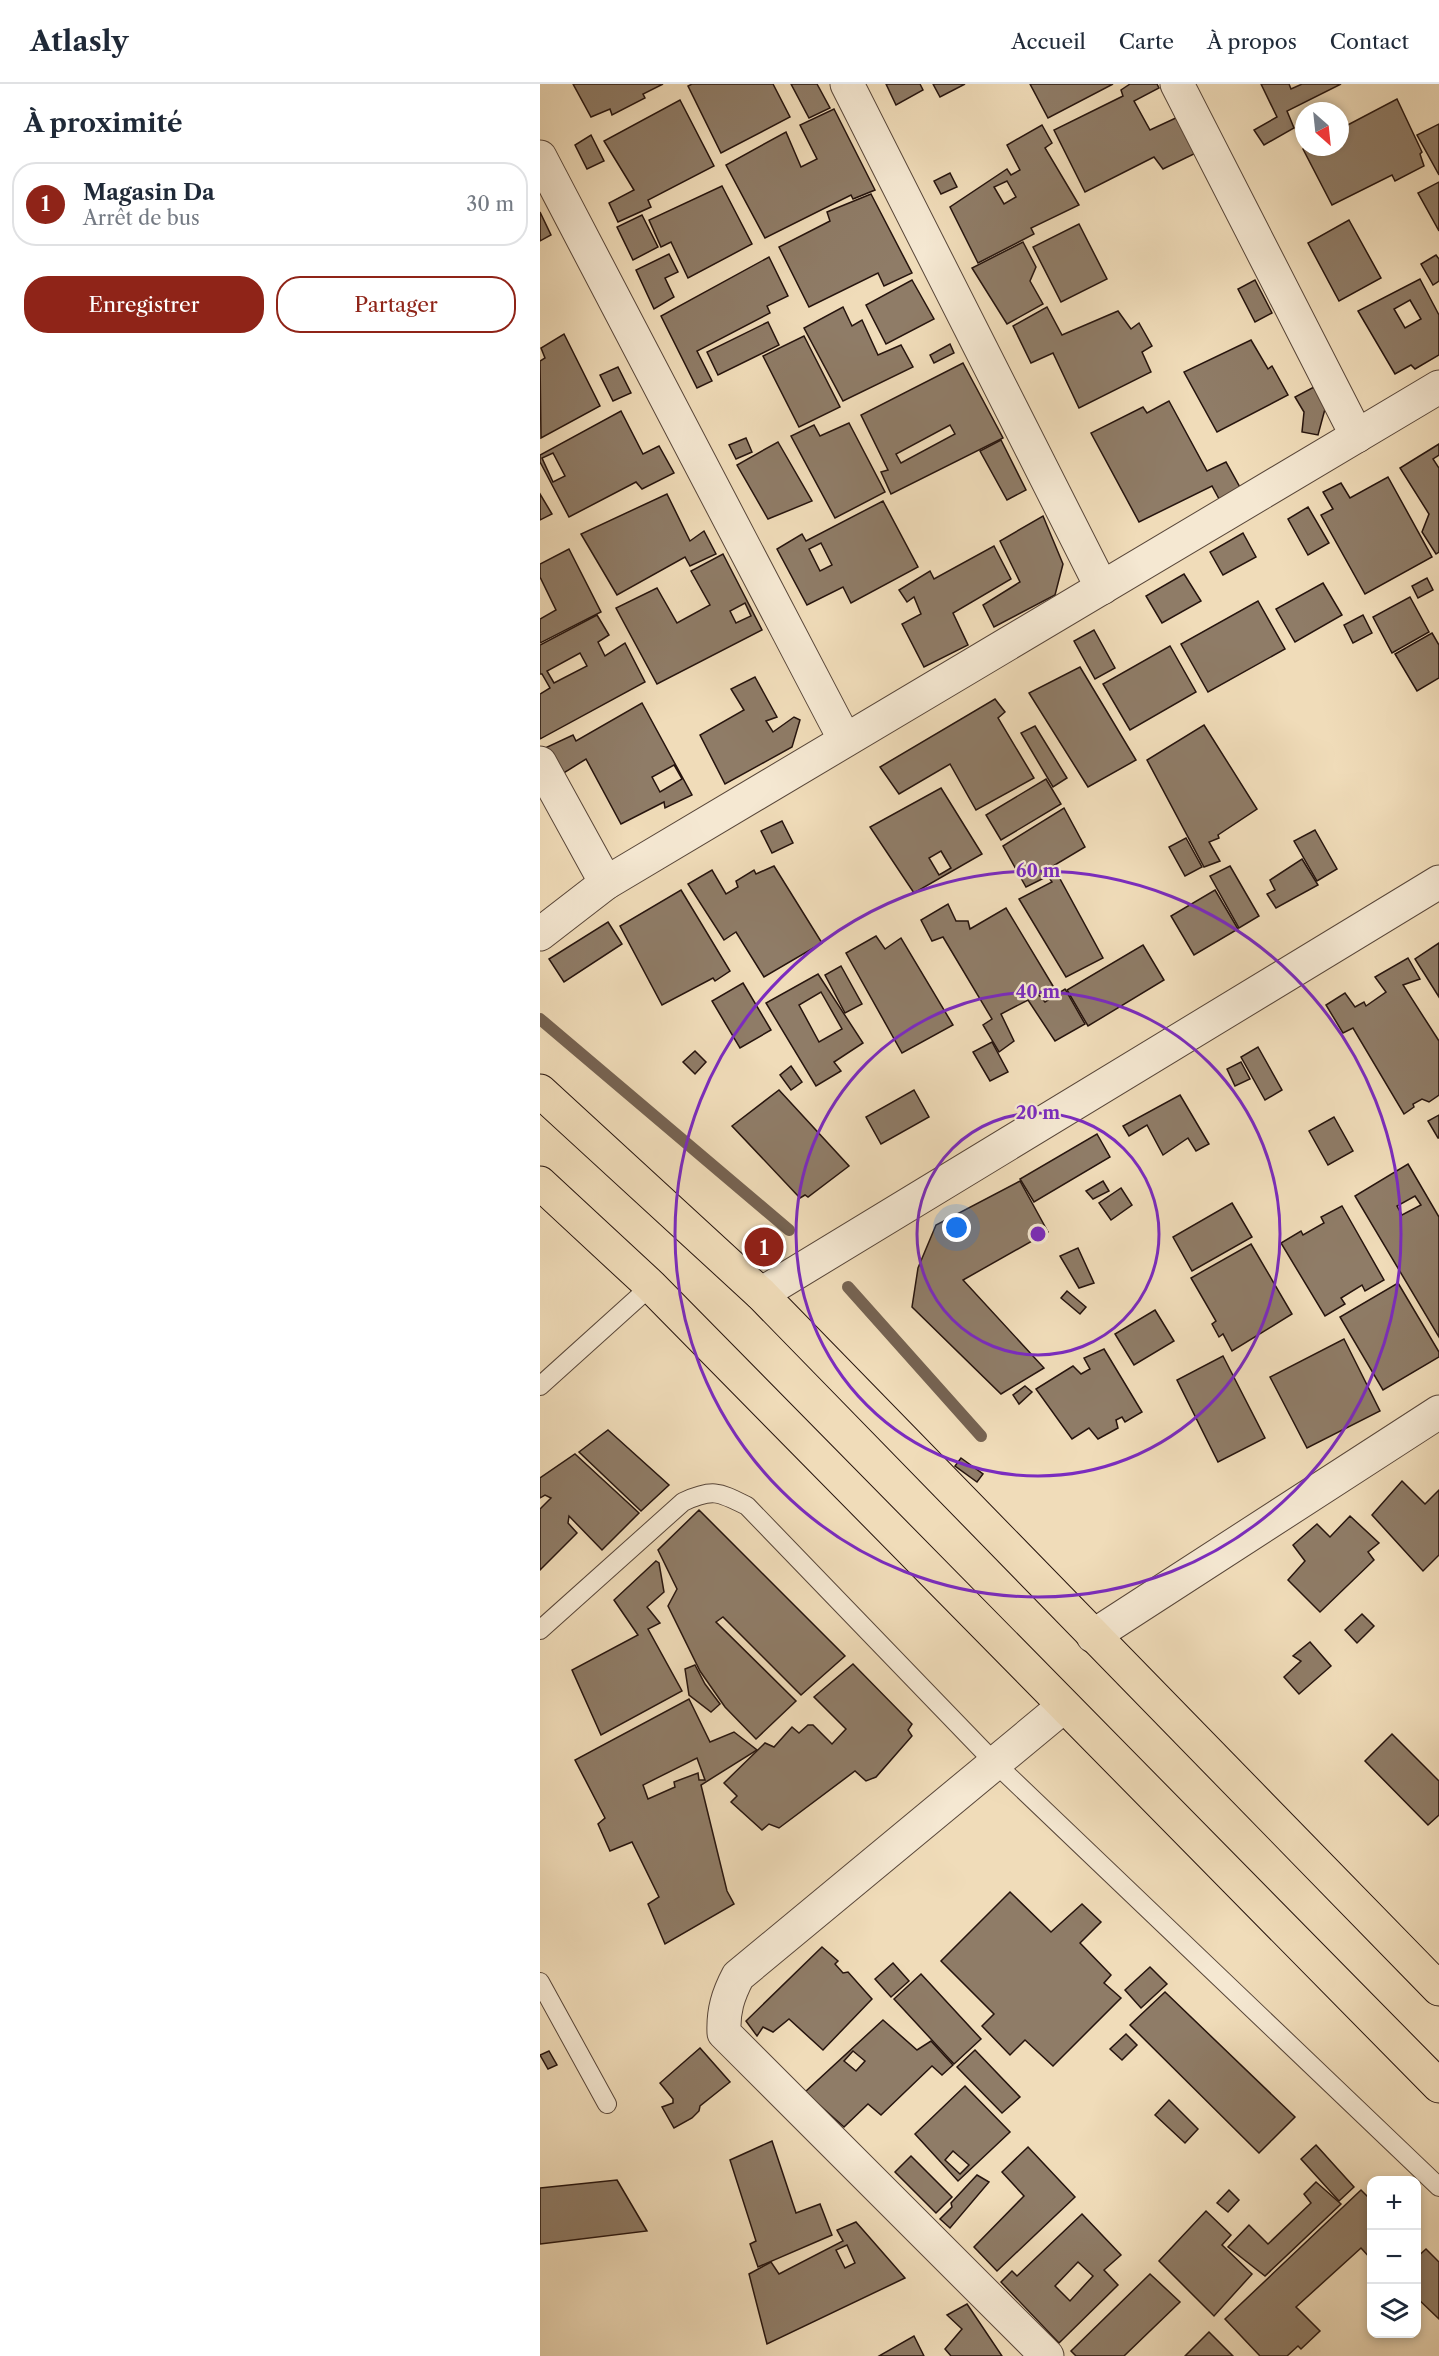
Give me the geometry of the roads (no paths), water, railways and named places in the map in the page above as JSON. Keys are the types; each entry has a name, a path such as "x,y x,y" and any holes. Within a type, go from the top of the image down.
{"highway":[{"path":"540,1091 761,1294 1439,1989"},
{"path":"540,1183 651,1286 1439,2086"}],"street":[{"path":"847,84 1102,588"},
{"path":"1177,84 1357,436"},
{"path":"540,157 846,740"},
{"path":"540,934 606,883 1439,387"},
{"path":"540,763 606,883"},
{"path":"761,1294 1439,882"},
{"path":"1093,1636 1439,1412"},
{"path":"1047,2356 724,2033 723,2015 728,1995 738,1976 1064,1706"}],"lane":[{"path":"540,1386 651,1286"},
{"path":"540,1630 683,1502 703,1493 721,1494 747,1506 995,1763 1439,2187"},
{"path":"540,1982 607,2104"}],"waterway":[{"path":"540,1019 789,1230"},
{"path":"848,1287 981,1436"}],"place":[{"name":"Magasin Da","path":"764,1247"}]}
